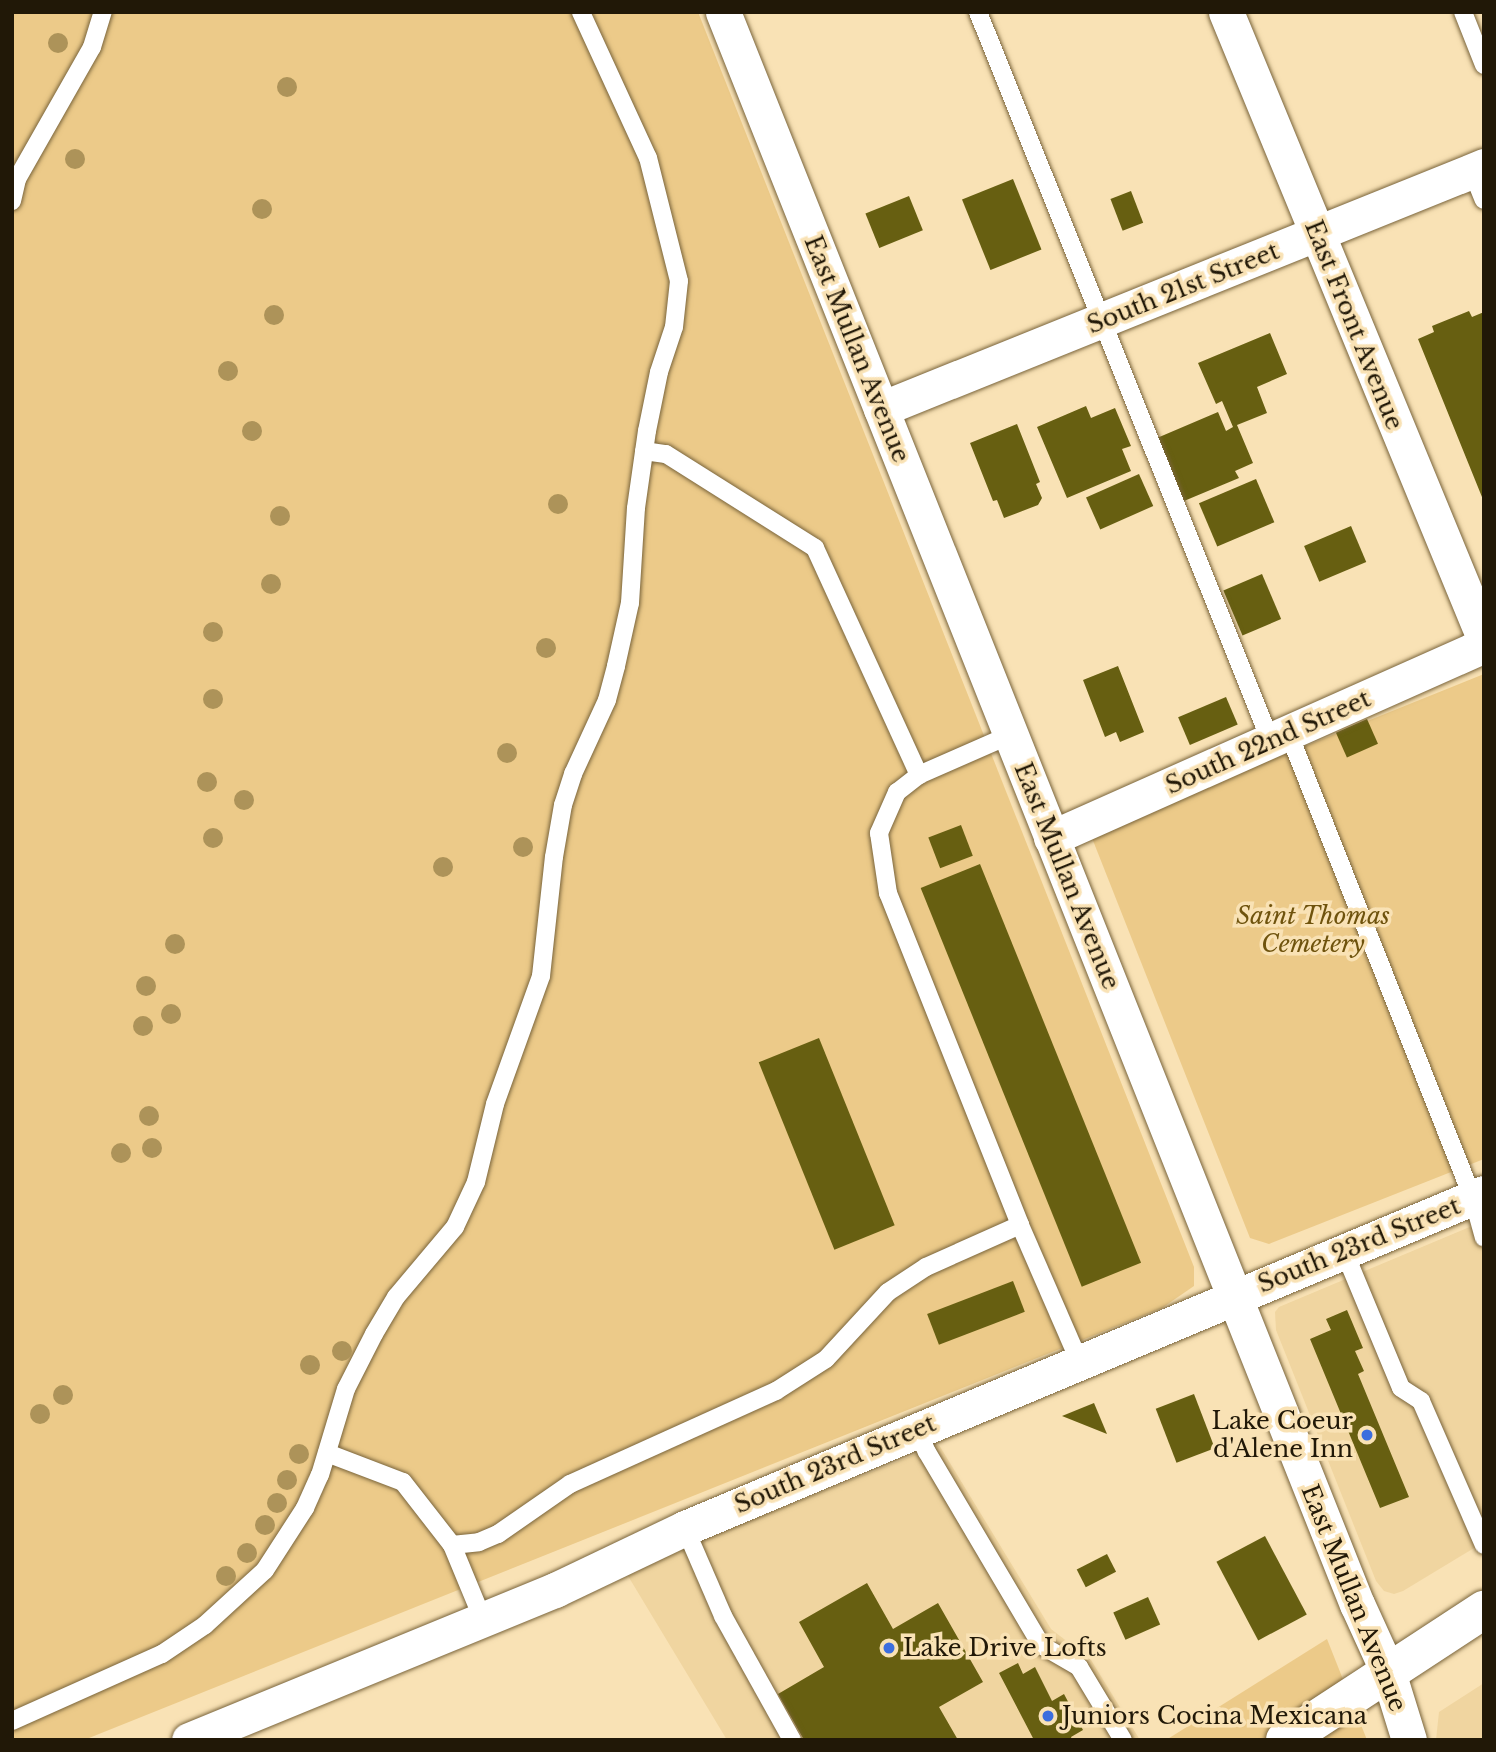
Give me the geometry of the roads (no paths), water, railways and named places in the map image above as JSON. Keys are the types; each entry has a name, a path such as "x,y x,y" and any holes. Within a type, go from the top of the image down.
{"street":[{"name":"East Mullan Avenue","path":"723,12 1359,1610 1388,1672 1409,1740"},
{"name":"East Front Avenue","path":"1226,12 1484,638"},
{"name":"South 21st Street","path":"881,409 1317,234 1480,179"},
{"name":"South 22nd Street","path":"1051,838 1484,645"},
{"name":"South 23rd Street","path":"190,1740 483,1620 685,1528 1478,1195"},
{"path":"1285,1740 1484,1610"}],"lane":[{"path":"12,201 17,179 92,47 103,12"},
{"path":"12,1721 162,1654 205,1625 265,1570 288,1538 310,1497 327,1453 346,1389 374,1334 396,1297 455,1227 476,1182 495,1104 541,976 554,857 563,805 573,774 607,700 616,666 630,603 636,508 652,401 674,327 679,281 648,158 581,12"},
{"path":"978,12 1100,321 1478,1195 1484,1238"},
{"path":"1462,12 1484,65"},
{"path":"644,451 666,454 815,548 919,775"},
{"path":"1010,735 919,775 897,792 878,834 888,893 1020,1225 1079,1361"},
{"path":"452,1545 479,1542 498,1534 570,1484 776,1391 826,1359 888,1292 926,1266 1020,1225"},
{"path":"1345,1251 1401,1388 1422,1401 1484,1545"},
{"path":"917,1429 927,1452 1041,1645 1079,1667 1123,1740"},
{"path":"327,1453 404,1482 452,1545 483,1620"},
{"path":"685,1528 723,1616 792,1740"}],"place":[{"name":"Lake Coeur d'Alene Inn","path":"1367,1435"},
{"name":"Lake Drive Lofts","path":"889,1648"},
{"name":"Juniors Cocina Mexicana","path":"1048,1716"}],"park label":[{"name":"Saint Thomas Cemetery","path":"1313,930"}]}
